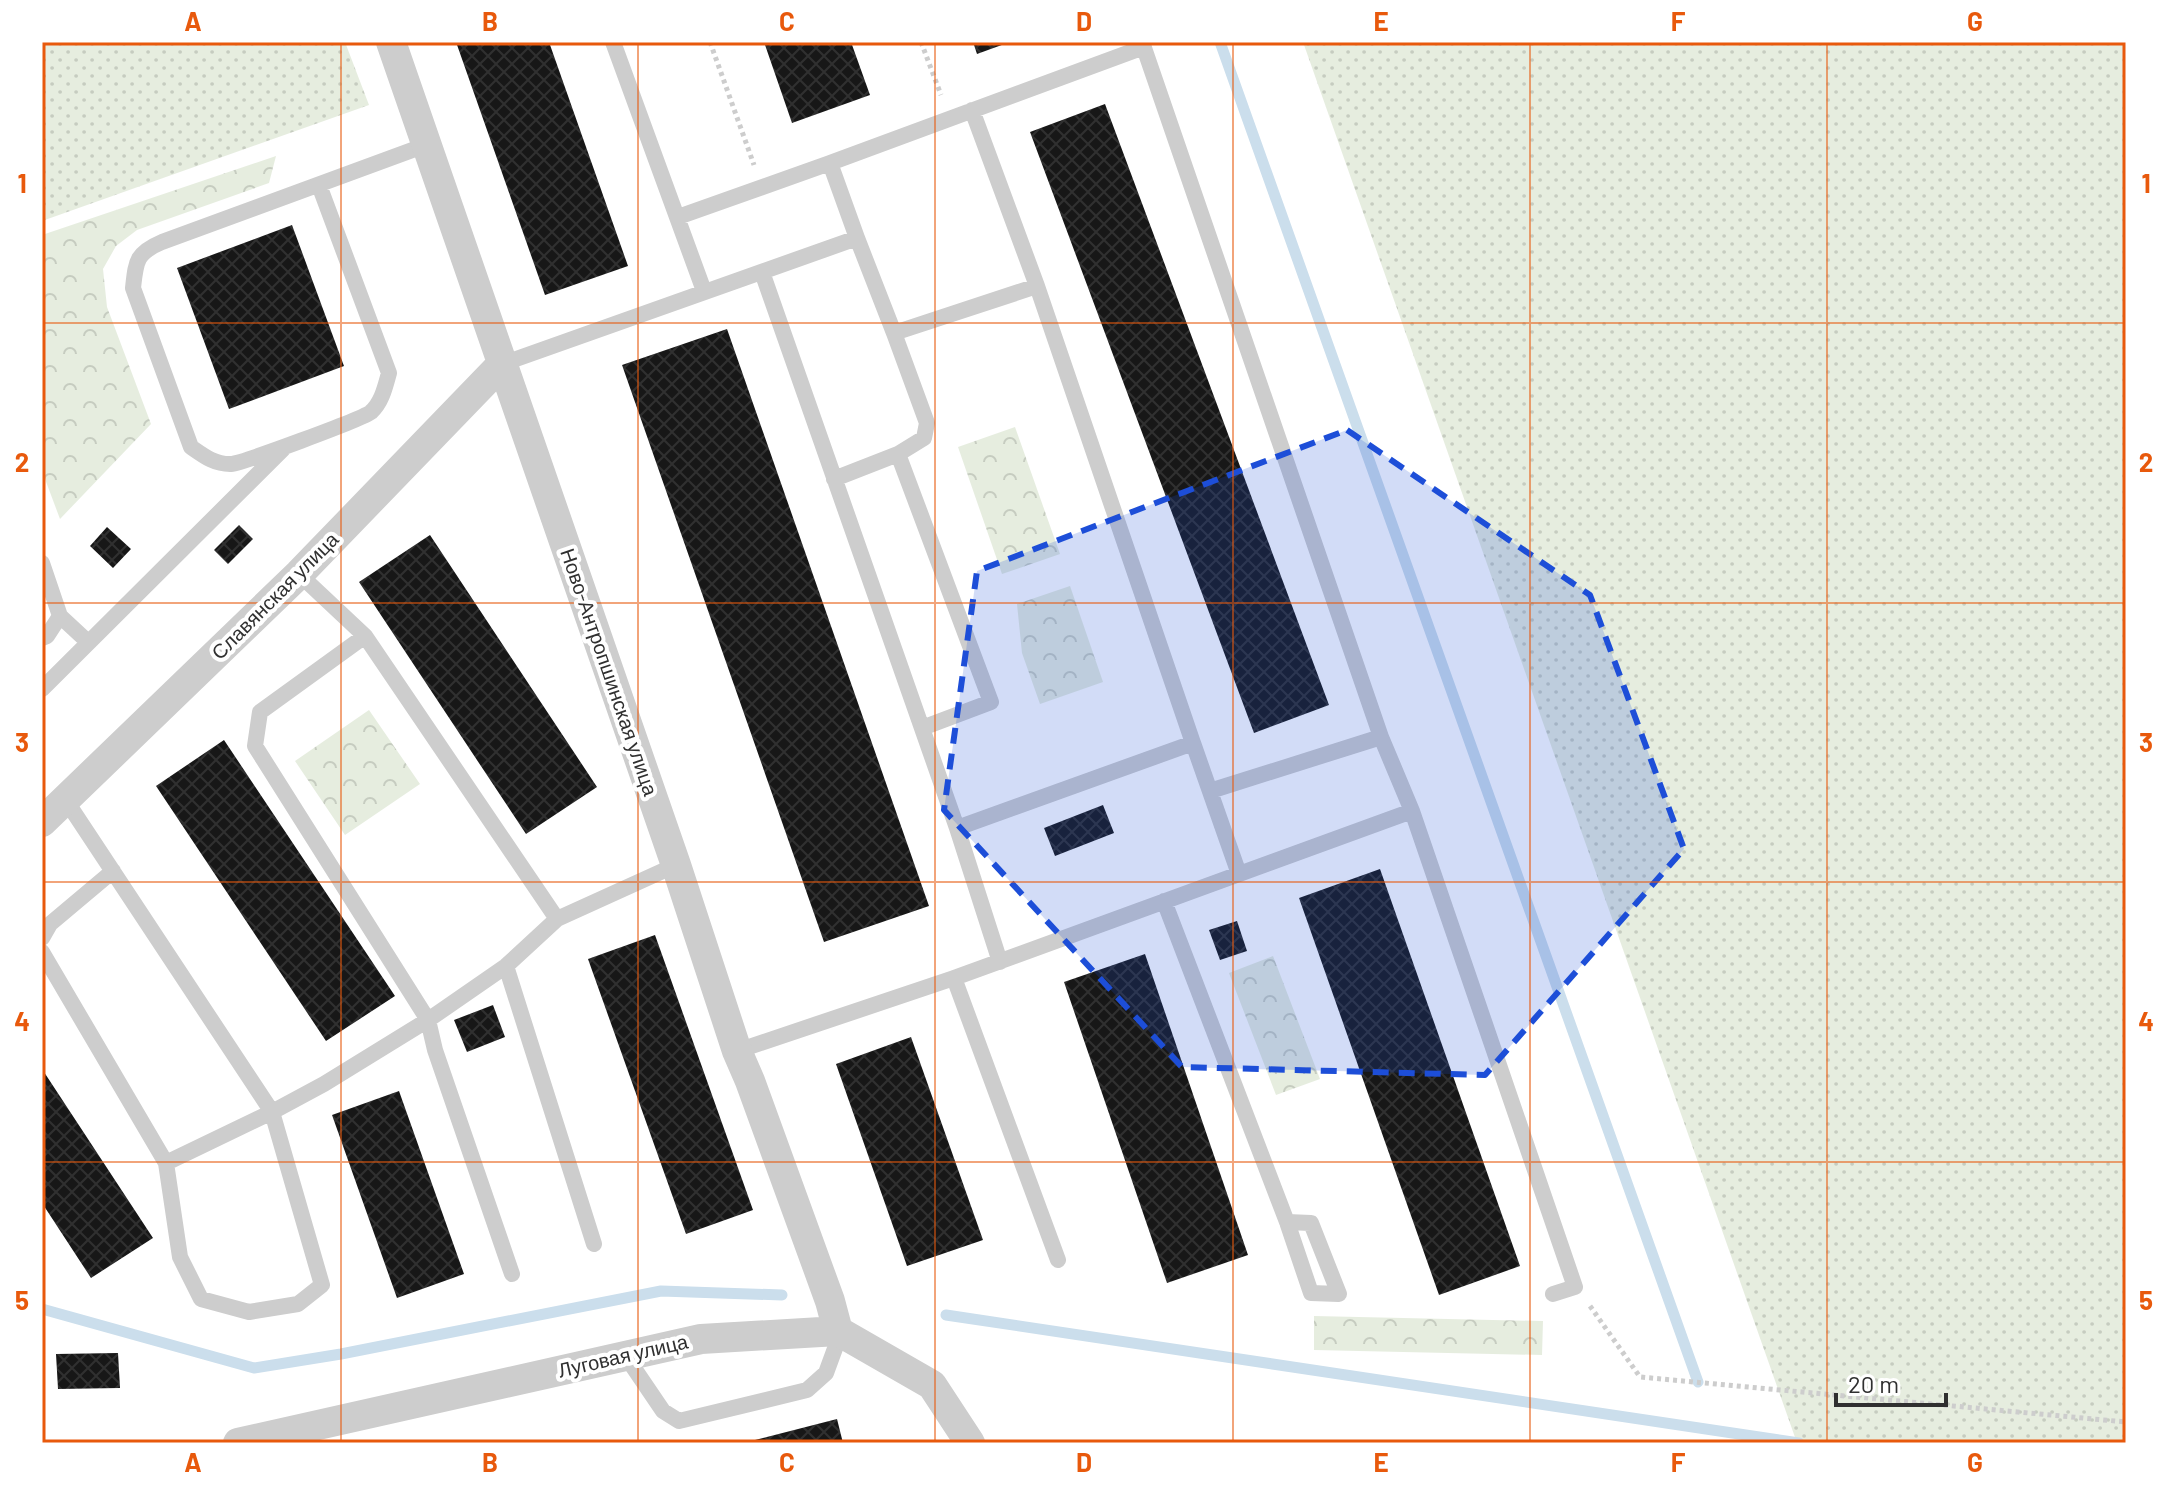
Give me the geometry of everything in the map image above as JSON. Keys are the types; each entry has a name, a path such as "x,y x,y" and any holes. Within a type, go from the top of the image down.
{"street":[{"name":"Ново-Антропшинская улица","path":"391,42 676,865 737,1051 830,1301 838,1331"},
{"name":"Славянская улица","path":"42,822 299,574 502,364"},
{"name":"Луговая улица","path":"238,1443 701,1339 838,1331"},
{"path":"838,1331 932,1385 970,1443"}],"lane":[{"path":"613,42 704,291"},
{"path":"678,217 949,119 1143,44 1381,737 1412,811 1575,1287 1553,1294"},
{"path":"972,110 1037,286 1239,874"},
{"path":"319,185 389,373 384,394 370,412 287,445 232,464 209,460 191,447 133,288 135,265 144,250 426,145"},
{"path":"830,163 927,423 924,438 898,454 834,479"},
{"path":"502,364 857,238"},
{"path":"762,272 957,828 1000,962"},
{"path":"894,333 1037,286"},
{"path":"42,689 287,445"},
{"path":"898,454 991,702 922,728"},
{"path":"42,563 60,616 88,642"},
{"path":"299,574 365,636 557,919"},
{"path":"42,638 47,636 60,616"},
{"path":"365,636 260,712 255,746 428,1020 435,1050 512,1274"},
{"path":"1210,791 1381,737"},
{"path":"957,828 1193,743"},
{"path":"42,952 166,1163 180,1257 201,1299 249,1312 298,1304 322,1285 272,1112 65,799"},
{"path":"737,1051 1000,962 1412,811"},
{"path":"166,1163 324,1084 428,1020 506,966 557,919 676,865"},
{"path":"42,938 50,924 113,871"},
{"path":"1164,901 1287,1222 1311,1293 1339,1294 1311,1223 1287,1222"},
{"path":"506,966 594,1244"},
{"path":"954,978 1058,1260"},
{"path":"625,1355 663,1411 679,1421 807,1390 826,1373 838,1331"}],"path":[{"path":"710,42 762,187"},
{"path":"921,42 949,119"},
{"path":"1575,1287 1604,1323 1640,1377 2126,1422"}],"highlighted area":[{"path":"1347,430 1590,595 1684,849 1485,1075 1182,1067 944,810 977,571"}],"green space":[{"path":"42,42 345,42 369,105 42,221"},
{"path":"1303,42 2126,42 2126,1443 1797,1443"},
{"path":"276,156 269,183 137,230 116,246 103,269 107,307 151,424 60,519 42,471 42,235"},
{"path":"1015,427 1060,554 1002,574 958,447"},
{"path":"1070,586 1103,682 1040,704 1022,653 1017,604"},
{"path":"369,710 420,784 345,835 295,761"},
{"path":"1273,956 1320,1079 1276,1095 1229,973"},
{"path":"1314,1316 1543,1321 1542,1355 1314,1350"}],"building":[{"path":"456,42 549,42 628,266 545,295"},
{"path":"764,42 851,42 870,95 792,123"},
{"path":"973,42 1010,42 977,54"},
{"path":"1105,104 1329,705 1254,733 1030,132"},
{"path":"292,225 344,366 229,409 177,268"},
{"path":"727,329 929,906 824,942 622,365"},
{"path":"239,525 253,539 228,564 214,550"},
{"path":"107,527 131,549 113,568 90,546"},
{"path":"430,535 597,787 526,834 359,582"},
{"path":"224,740 395,996 326,1041 156,786"},
{"path":"1103,805 1114,833 1055,856 1044,828"},
{"path":"1380,869 1520,1266 1439,1295 1299,898"},
{"path":"1237,921 1247,951 1220,960 1209,930"},
{"path":"655,935 753,1210 686,1234 588,959"},
{"path":"1145,954 1248,1255 1167,1283 1064,982"},
{"path":"493,1005 505,1037 467,1052 454,1020"},
{"path":"911,1037 983,1240 907,1266 836,1064"},
{"path":"42,1069 153,1238 91,1278 42,1203"},
{"path":"399,1091 464,1274 397,1298 332,1115"},
{"path":"118,1353 120,1388 58,1389 56,1354"},
{"path":"837,1419 843,1443 747,1442"}],"waterway":[{"path":"1220,42 1698,1382"},
{"path":"42,1309 254,1368 341,1354 661,1291 782,1295"},
{"path":"946,1315 1799,1443"}]}
